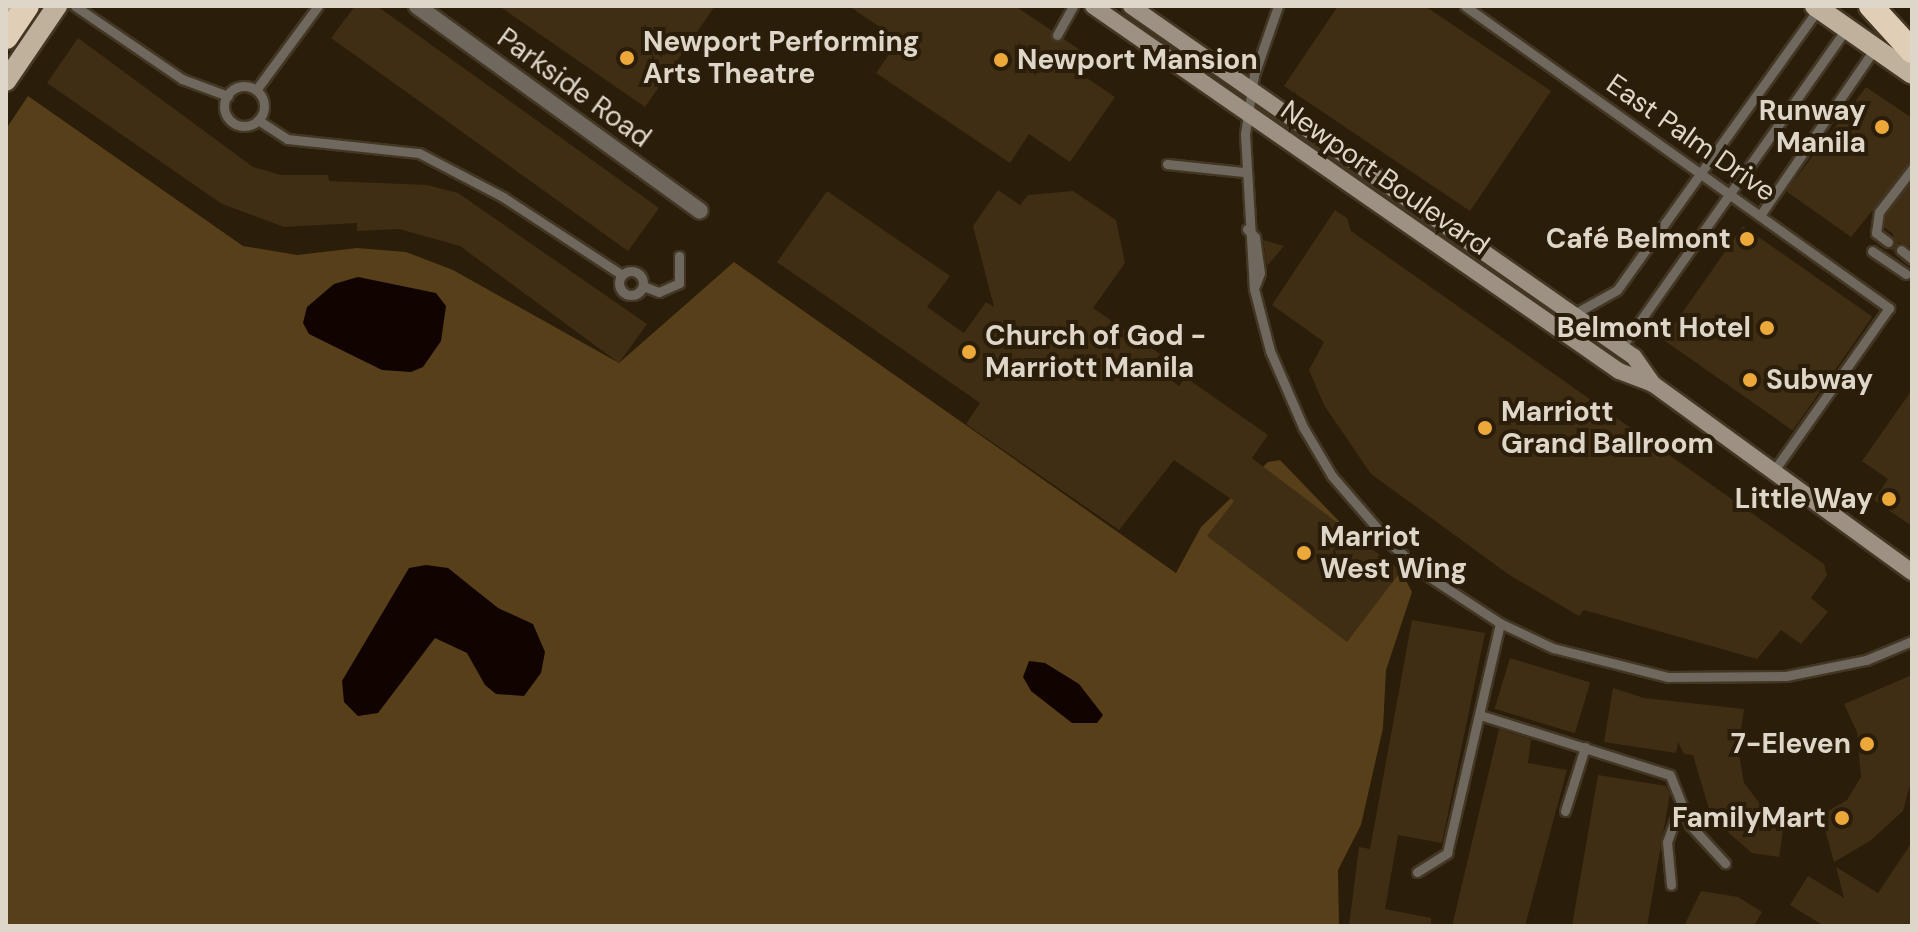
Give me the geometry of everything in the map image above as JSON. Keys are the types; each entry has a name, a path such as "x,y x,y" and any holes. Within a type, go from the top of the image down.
{"highway":[{"path":"1871,6 1912,51"},
{"path":"1881,6 1912,26"}],"main road":[{"path":"6,81 57,6"},
{"path":"1817,7 1912,74"}],"street":[{"name":"Parkside Road","path":"417,6 700,211"},
{"name":"Newport Boulevard","path":"1093,6 1619,371 1653,384"},
{"name":"Newport Boulevard","path":"1133,7 1621,348 1653,384 1912,572"}],"lane":[{"path":"75,6 182,79 228,96"},
{"path":"256,90 318,6"},
{"path":"1057,35 1073,6"},
{"path":"1278,6 1251,88 1247,115 1244,172 1247,229 1255,237 1260,273 1254,289 1288,397 1332,476 1402,554 1500,623 1610,666 1726,680 1786,676 1866,660 1912,641"},
{"name":"East Palm Drive","path":"1465,6 1704,173 1889,308 1772,473"},
{"path":"1121,25 1133,7"},
{"path":"1574,314 1617,290 1704,173 1817,7"},
{"path":"1621,348 1846,29"},
{"path":"1761,214 1875,48"},
{"path":"243,87 256,90 263,101 258,120 246,126 233,123 224,107 228,96 243,87"},
{"path":"258,120 287,139 419,153 503,197 622,275 637,272 643,286 659,292 679,283 679,256"},
{"path":"1167,164 1244,172"},
{"path":"1888,242 1876,233 1879,212 1912,169"},
{"path":"1901,250 1912,259"},
{"path":"1872,251 1906,274"},
{"path":"622,275 619,286 627,294 638,293 643,286"},
{"path":"1417,872 1447,853 1500,623"},
{"path":"1480,715 1670,775 1680,807 1701,841 1725,863"},
{"path":"1565,811 1585,747"},
{"path":"1671,885 1667,842 1680,807"}],"shaded area":[{"path":"28,96 243,246 297,255 357,248 406,252 453,270 619,363 734,262 1176,573 1201,527 1268,462 1280,460 1359,542 1401,571 1412,592 1386,670 1383,728 1361,825 1338,870 1339,926 6,926 6,129"},
{"path":"358,277 436,293 446,306 441,341 423,367 411,372 382,370 309,334 303,323 307,307 334,284"},
{"path":"426,565 448,568 498,608 533,624 545,652 541,673 524,696 496,694 485,685 467,653 435,638 378,713 358,716 344,702 342,681 409,568"},
{"path":"1029,661 1045,663 1079,684 1103,715 1097,723 1072,723 1031,691 1023,677"}],"building":[{"path":"355,6 377,6 659,208 628,251 331,38"},
{"name":"Newport Performing Arts Theatre","path":"499,6 715,6 645,107"},
{"path":"849,6 1015,6 1051,30 1053,41 1064,39 1083,52 1072,68 1115,97 1070,162 1029,134 1010,163 876,73 899,40"},
{"path":"1338,6 1425,6 1551,91 1470,211 1284,86"},
{"path":"78,38 253,167 281,175 328,175 329,181 427,185 458,193 647,324 619,363 460,246 399,229 357,231 357,223 284,227 222,204 47,83"},
{"path":"1866,87 1912,118 1912,162 1851,237 1786,191"},
{"path":"1912,181 1912,247 1899,243 1894,252 1890,249 1895,244 1893,234 1884,227 1886,215"},
{"path":"998,190 1020,205 1028,195 1073,191 1116,220 1125,263 1093,308 1160,354 1151,366 1179,386 1185,377 1268,435 1252,458 1401,571 1347,642 1207,536 1234,501 1174,460 1119,530 966,424 980,403 777,262 827,191 950,276 927,307 964,333 986,302 994,307 973,226"},
{"name":"Marriott Grand Ballroom","path":"1335,210 1347,218 1351,231 1824,564 1827,575 1811,598 1828,612 1801,644 1781,630 1757,659 1584,610 1579,616 1508,574 1371,474 1324,405 1309,370 1324,342 1272,305"},
{"name":"Belmont Hotel","path":"1743,226 1872,317 1793,430 1663,340"},
{"path":"1263,240 1284,246 1267,266"},
{"path":"1912,390 1912,526 1874,500 1888,479 1862,461"},
{"path":"1412,620 1485,633 1442,843 1398,835 1385,909 1431,918 1431,926 1349,926 1359,847 1370,849"},
{"path":"1510,658 1590,683 1575,733 1495,709"},
{"path":"1912,675 1912,778 1903,811 1870,841 1834,862 1821,815 1847,800 1861,777 1857,732 1844,704"},
{"path":"1613,688 1644,698 1744,709 1738,749 1744,783 1764,809 1785,818 1779,857 1752,853 1729,833 1709,809 1693,755 1684,754 1678,742 1676,753 1604,742"},
{"path":"1499,729 1536,741 1531,740 1528,763 1567,770 1525,926 1452,926"},
{"path":"1598,775 1666,786 1670,794 1647,926 1572,926"},
{"path":"1912,842 1912,926 1824,926 1790,905 1808,876 1844,898 1836,867 1878,893"},
{"path":"1701,891 1738,897 1762,912 1754,926 1684,926"}],"place":[{"name":"Newport Performing Arts Theatre","path":"627,58"},
{"name":"Newport Mansion","path":"1001,60"},
{"name":"Runway Manila","path":"1882,127"},
{"name":"Café Belmont","path":"1747,239"},
{"name":"Belmont Hotel","path":"1767,328"},
{"name":"Church of God - Marriott Manila","path":"969,352"},
{"name":"Subway","path":"1750,380"},
{"name":"Marriott Grand Ballroom","path":"1485,428"},
{"name":"Little Way","path":"1889,499"},
{"name":"Marriot West Wing","path":"1304,553"},
{"name":"7-Eleven","path":"1867,744"},
{"name":"FamilyMart","path":"1842,818"}]}
